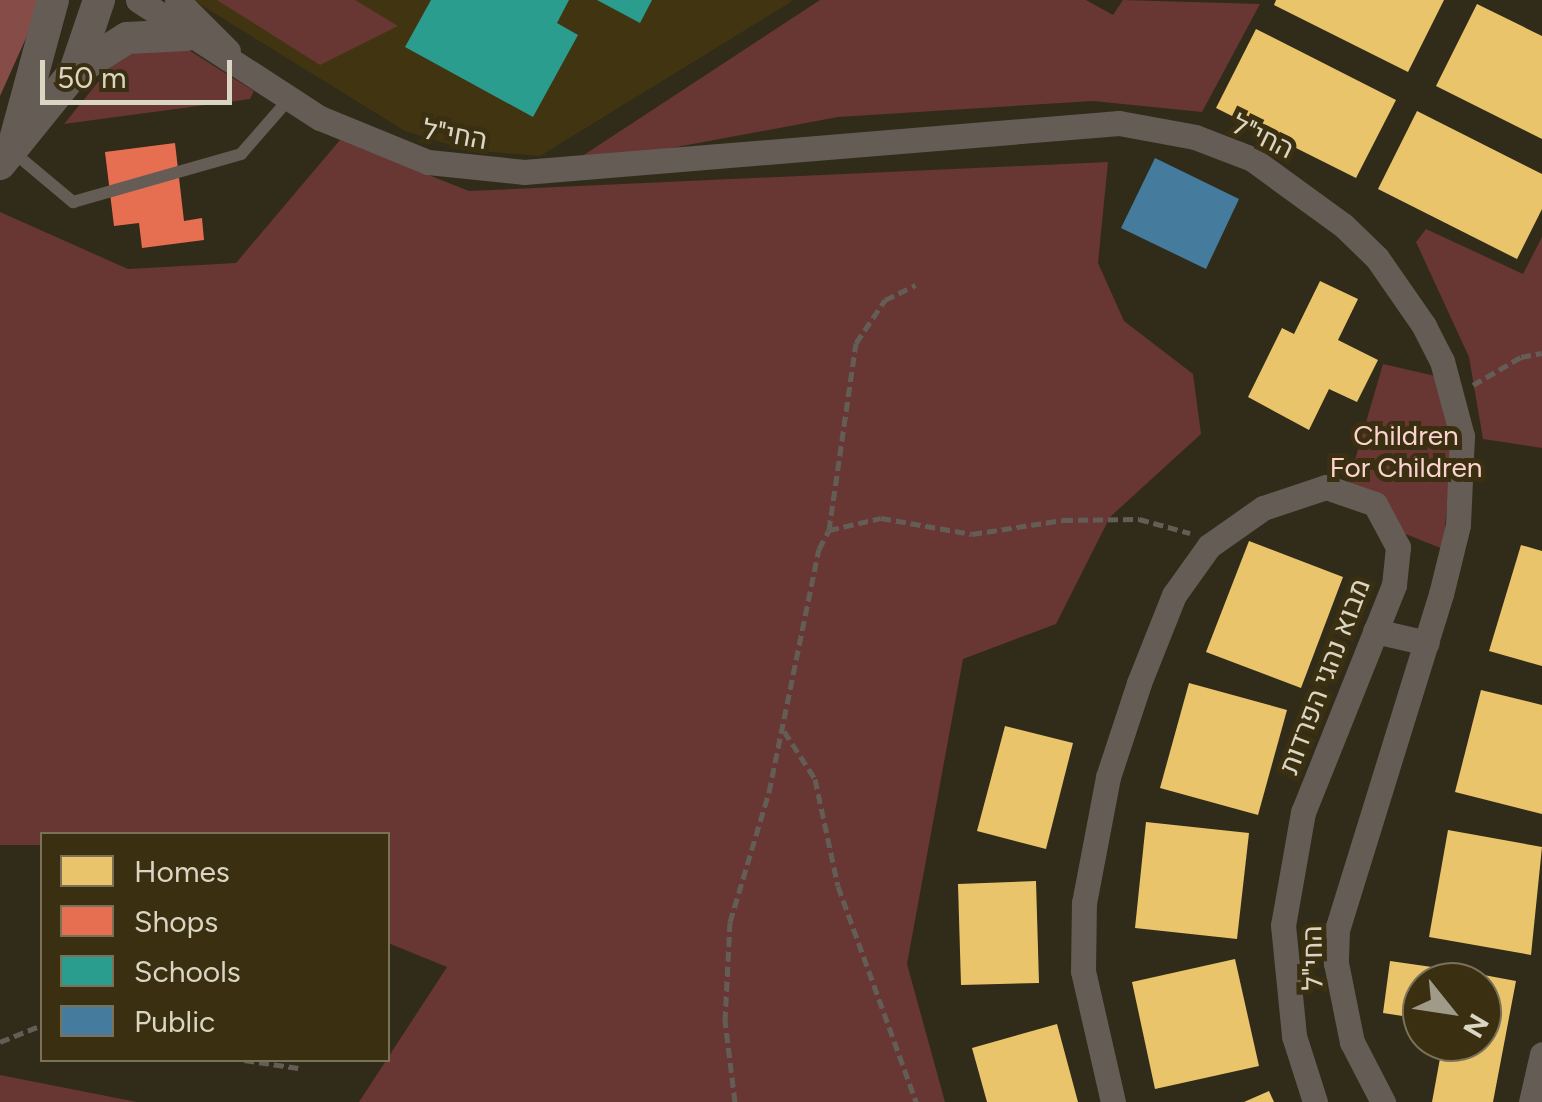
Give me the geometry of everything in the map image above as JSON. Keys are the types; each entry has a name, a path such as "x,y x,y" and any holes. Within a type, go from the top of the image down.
{"street":[{"path":"5,157 53,0"},
{"path":"75,71 99,0"},
{"name":"החי\"ל","path":"138,0 187,35 234,59 289,99 394,153 479,171 772,152 1074,122 1194,137 1252,159 1298,188 1377,258 1424,326 1453,397 1462,436 1458,525 1427,643 1337,930 1336,963 1352,1042 1383,1102"},
{"name":"החי\"ל","path":"177,0 234,59"},
{"path":"5,157 75,71 128,38 187,35"},
{"name":"מבוא נהגי הפרדות","path":"1113,1102 1083,971 1091,848 1139,683 1174,594 1209,546 1233,524 1293,494 1326,487 1358,494 1390,522 1398,547 1394,585 1304,812 1283,925 1294,1036 1315,1102"},
{"path":"1374,631 1427,643"},
{"path":"1530,1102 1542,1054"}],"lane":[{"path":"5,157 73,202 241,154 289,99"}],"path":[{"path":"735,1102 725,1020 730,922 782,728 819,549 830,530 856,343 885,300 916,285"},
{"path":"1453,397 1521,357 1542,353"},
{"path":"830,530 881,518 972,534 1063,520 1139,520 1184,527 1209,546"},
{"path":"782,728 815,779 838,886 916,1102"},
{"path":"0,1042 40,1026"},
{"path":"258,1062 298,1068"}],"shaded area":[{"path":"0,0 43,0 0,96"},
{"path":"193,0 794,0 540,156 467,150 405,131"}],"green space":[{"path":"217,0 355,0 398,26 320,65"},
{"path":"820,0 1086,0 1113,15 1123,0 1260,4 1202,112 1093,101 838,117 564,168"},
{"path":"179,44 254,91 250,99 64,124 120,55"},
{"path":"340,140 469,191 1108,162 1098,263 1124,321 1193,374 1201,434 1110,517 1056,624 963,659 907,964 945,1102 359,1102 385,1062 390,1062 390,1054 447,967 390,944 390,832 40,832 40,845 0,845 0,212 128,269 236,263"},
{"path":"1426,229 1523,274 1542,237 1542,448 1483,439 1469,357 1416,242"},
{"name":"Children For Children","path":"1383,364 1435,376 1452,449 1443,549 1403,533 1348,484"},
{"path":"0,1075 137,1102 0,1102"}],"building: Homes":[{"path":"1276,0 1444,0 1408,72 1274,5"},
{"path":"1477,4 1542,36 1542,139 1436,86"},
{"path":"1256,29 1396,100 1356,178 1216,108"},
{"path":"1417,111 1542,174 1542,209 1517,259 1378,189"},
{"path":"1320,281 1358,299 1338,340 1378,360 1357,402 1329,389 1309,430 1248,397 1282,328 1294,334"},
{"path":"1249,541 1343,577 1301,688 1206,652"},
{"path":"1521,545 1542,551 1542,666 1489,651"},
{"path":"1189,683 1287,710 1258,815 1160,788"},
{"path":"1481,690 1542,705 1542,814 1455,792"},
{"path":"1005,726 1073,743 1046,849 977,831"},
{"path":"1146,822 1249,833 1237,939 1135,928"},
{"path":"1448,830 1542,847 1531,955 1429,937"},
{"path":"1036,881 1039,983 961,985 958,884"},
{"path":"1235,959 1259,1066 1155,1089 1132,982"},
{"path":"1390,961 1402,963 1402,1016 1383,1013"},
{"path":"1502,978 1516,981 1502,1055"},
{"path":"1057,1024 1078,1102 987,1102 972,1048"},
{"path":"1439,1062 1501,1062 1493,1102 1432,1102"},
{"path":"1269,1091 1274,1102 1244,1102"}],"building: Shops":[{"path":"175,143 184,221 202,218 204,240 142,248 139,223 114,226 105,152"}],"building: Schools":[{"path":"431,0 569,0 557,23 578,35 533,117 405,47"},
{"path":"597,0 652,0 640,23"}],"building: Public":[{"path":"1155,158 1239,199 1206,269 1121,228"}]}
